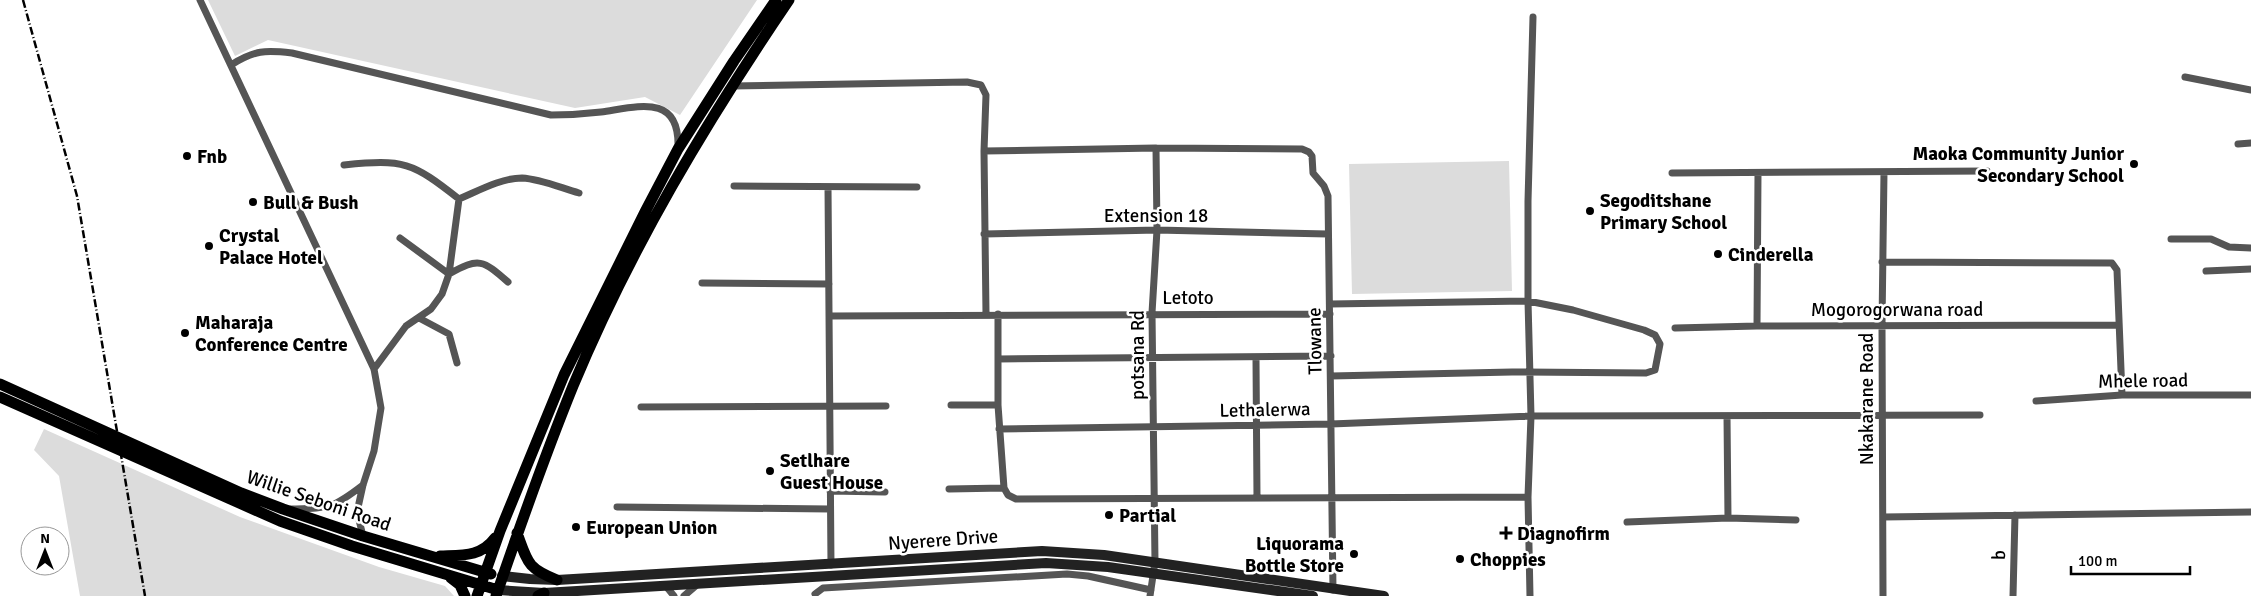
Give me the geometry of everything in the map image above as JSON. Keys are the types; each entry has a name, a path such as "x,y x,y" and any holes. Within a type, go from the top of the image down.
{"main road":[{"path":"479,591 500,531 564,375 678,149 776,0"},
{"path":"497,593 574,386 618,289 660,207 698,140 789,0"},
{"name":"Willie Seboni Road","path":"0,384 241,493 363,536 485,573 502,576"},
{"name":"Willie Seboni Road","path":"0,397 280,520 352,546 430,570 479,591 497,593"},
{"path":"433,556 466,554 485,549 500,531"},
{"path":"518,534 532,568 558,580"},
{"name":"Nyerere Drive","path":"502,576 530,580 558,580 1042,551 1104,555 1384,596"},
{"name":"Nyerere Drive","path":"497,593 541,594 1046,563 1074,564 1153,573 1313,596"},
{"path":"430,570 453,579 460,585 465,596"}],"street":[{"path":"200,0 374,368 381,408 379,430 357,512 363,536"},
{"path":"1530,596 1528,497 1531,416 1528,201 1533,17"},
{"path":"231,64 258,51 292,53 551,115 578,115 634,106 651,107 664,111 675,121 678,131 678,149"},
{"path":"2185,77 2251,90"},
{"path":"732,86 977,83 981,85 986,95 984,152 986,314"},
{"path":"2238,144 2251,144"},
{"path":"984,152 1156,148"},
{"name":"Tlowane","path":"1156,148 1302,149 1309,152 1312,156 1313,173 1327,191 1333,590"},
{"name":"potsana Rd","path":"1150,593 1155,562 1156,498 1152,313 1157,230 1156,148"},
{"path":"344,165 380,162 407,165 426,173 459,199"},
{"path":"1672,173 1988,171"},
{"path":"1757,326 1758,172"},
{"name":"Nkakarane Road","path":"1883,596 1882,262 1884,172"},
{"path":"459,199 500,183 521,178 579,193"},
{"path":"734,186 917,187"},
{"path":"828,187 831,564"},
{"path":"374,368 406,326 438,302 450,274 459,199"},
{"name":"Extension 18","path":"984,234 1157,230 1328,234"},
{"path":"400,238 450,274"},
{"path":"2171,239 2211,239 2229,248 2251,248"},
{"path":"1882,262 2108,262 2115,266 2117,270 2122,395"},
{"path":"450,274 468,263 477,263 489,265 508,282"},
{"path":"2206,271 2251,269"},
{"path":"702,283 829,284"},
{"path":"1330,304 1528,301 1573,310 1644,330 1655,335 1660,344 1657,364 1652,372 1530,372 1331,376"},
{"name":"Letoto","path":"830,316 1152,313 1330,314"},
{"path":"998,314 998,405 1004,488 1008,495 1016,499 1528,497"},
{"path":"419,318 449,334 457,363"},
{"name":"Mogorogorwana road","path":"1675,328 1882,325 2118,325"},
{"path":"998,359 1256,359 1330,356"},
{"path":"1256,359 1257,498"},
{"name":"Mhele road","path":"2036,400 2122,395 2251,395"},
{"path":"951,405 998,405"},
{"path":"641,407 886,406"},
{"name":"Lethalerwa","path":"999,429 1256,426 1531,416 1980,415"},
{"path":"1727,416 1728,518"},
{"path":"283,509 330,507 340,503 363,485"},
{"path":"949,488 1004,488"},
{"path":"830,492 885,492"},
{"path":"617,507 830,509"},
{"path":"1883,517 2251,512"},
{"name":"b","path":"2013,596 2015,515"},
{"path":"1627,522 1728,518 1796,520"},
{"path":"815,595 823,588 1067,574 1088,576 1150,593"},
{"path":"815,576 815,595"},
{"path":"684,596 699,583"},
{"path":"666,585 674,596"}],"shaded area":[{"path":"208,0 757,0 680,115 645,97 575,108 268,40 235,56"},
{"path":"1509,161 1512,291 1352,294 1349,164"},
{"path":"44,429 240,517 379,567 445,586 454,596 80,596 70,539 70,526 68,526 59,476 34,450"}],"railway":[{"path":"23,0 77,196 145,596"}],"place":[{"name":"Fnb","path":"187,156"},
{"name":"Maoka Community Junior Secondary School","path":"2134,164"},
{"name":"Bull & Bush","path":"253,202"},
{"name":"Segoditshane Primary School","path":"1590,211"},
{"name":"Crystal Palace Hotel","path":"209,246"},
{"name":"Cinderella","path":"1718,254"},
{"name":"Maharaja Conference Centre","path":"185,333"},
{"name":"Setlhare Guest House","path":"770,471"},
{"name":"Partial","path":"1109,515"},
{"name":"European Union","path":"576,527"},
{"name":"Diagnofirm","path":"1506,533"},
{"name":"Liquorama Bottle Store","path":"1354,554"},
{"name":"Choppies","path":"1460,559"}]}
